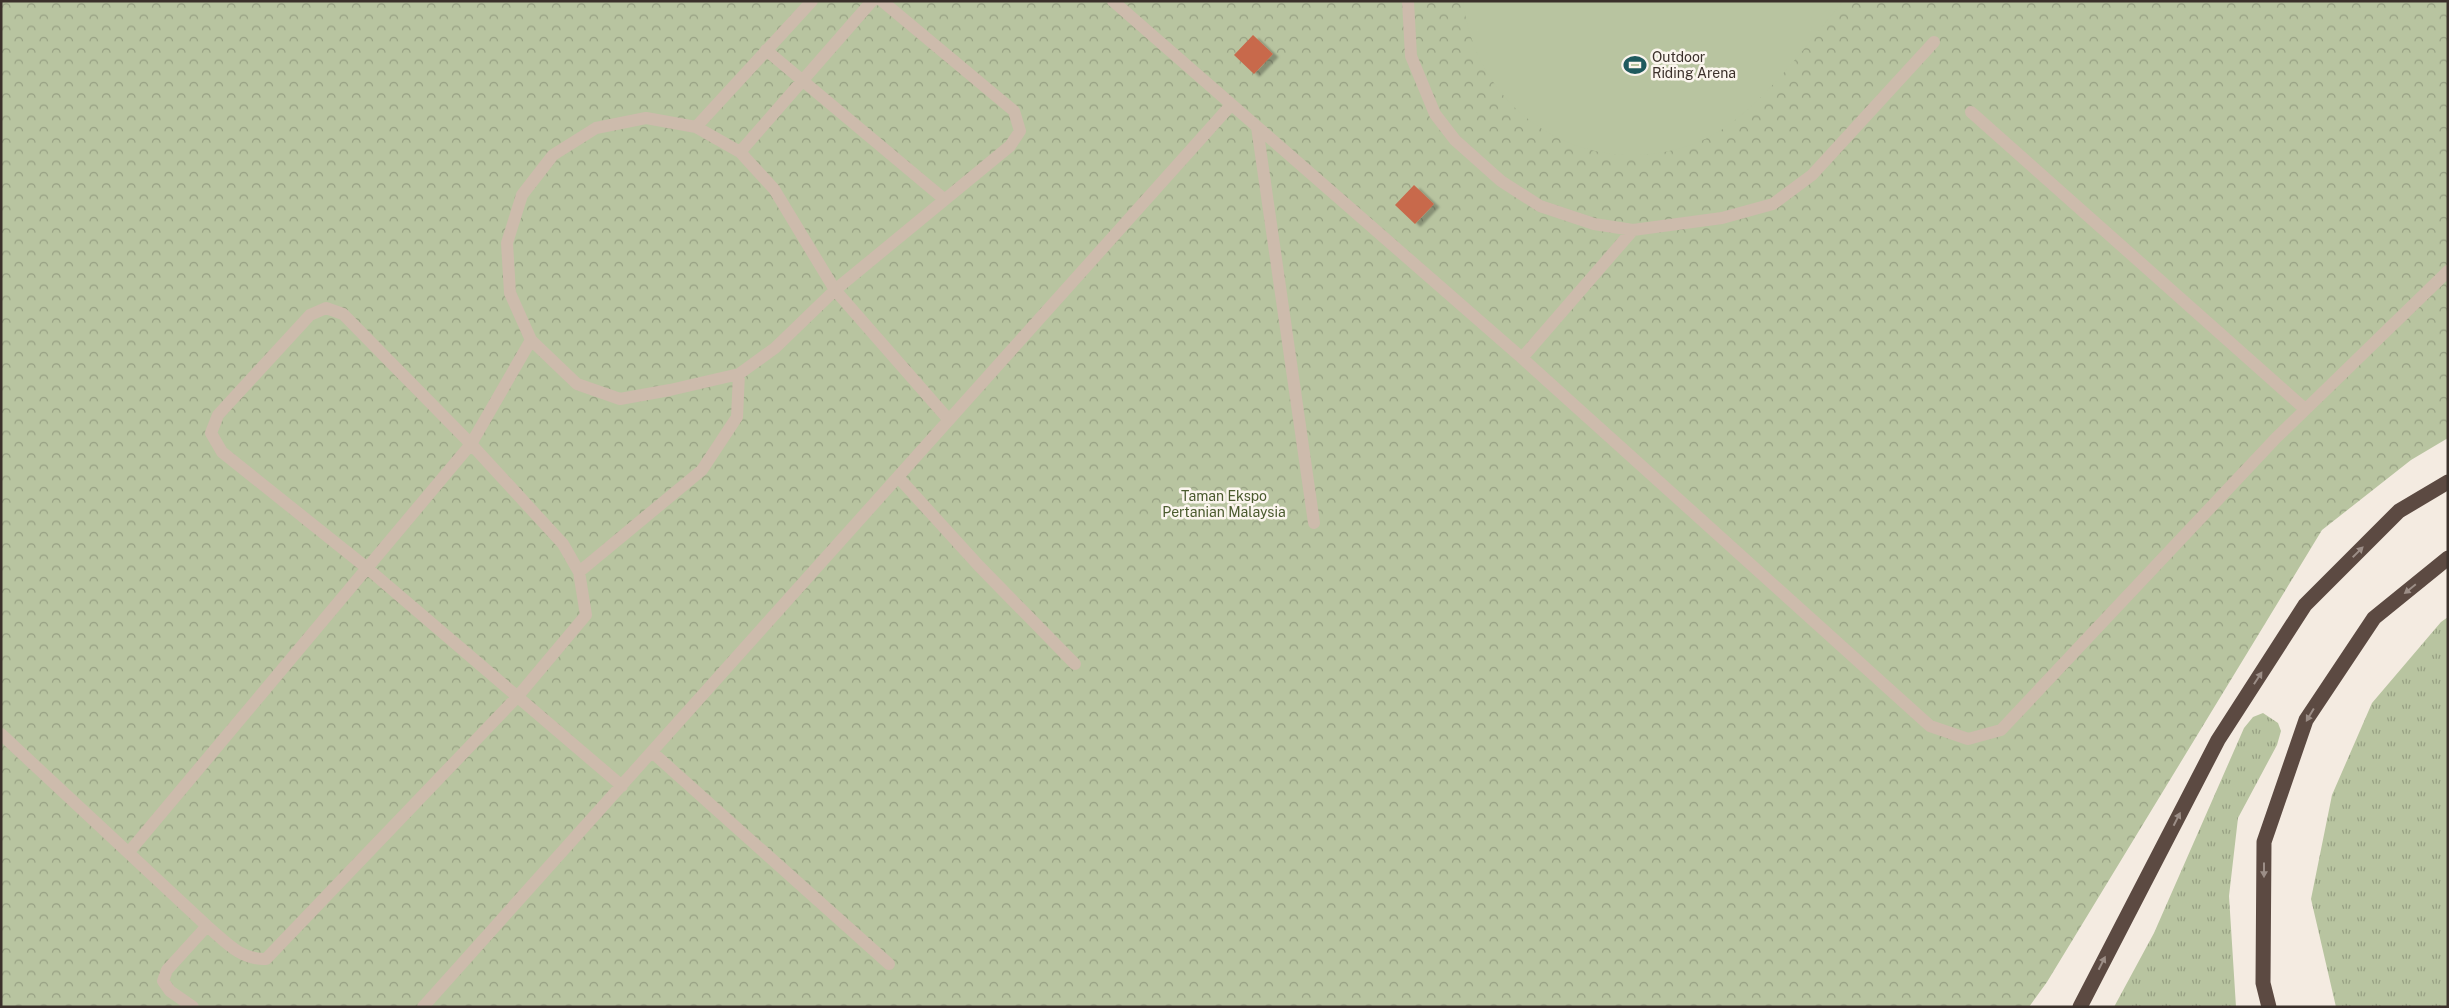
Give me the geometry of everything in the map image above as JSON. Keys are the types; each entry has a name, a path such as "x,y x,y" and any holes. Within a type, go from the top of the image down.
{"highway":[{"path":"2080,1007 2218,740 2305,605 2399,511 2448,482"},
{"path":"2269,1007 2263,983 2264,842 2306,720 2374,618 2448,558"}],"street":[{"path":"696,127 812,1"},
{"path":"740,152 872,1"},
{"path":"882,1 1014,110 1020,131 1010,146 834,290 775,348 739,374 620,399 577,384 530,340 510,294 508,243 522,195 553,155 596,128 646,118 696,127 740,152 774,189 834,290 949,420"},
{"path":"1113,1 1522,358 1930,726 1968,739 2001,730 2305,409 2448,271"},
{"path":"1408,1 1411,56 1435,114 1455,140 1501,181 1540,206 1594,224 1633,230 1722,218 1772,204 1812,175 1934,42"},
{"path":"766,50 944,199"},
{"path":"422,1007 1232,105"},
{"path":"1971,112 2305,409"},
{"path":"1257,127 1314,522"},
{"path":"1522,358 1633,230"},
{"path":"1,734 206,926 240,954 254,960 266,959 518,696 586,616 579,572 563,544 471,444 342,314 326,308 310,315 218,415 211,433 222,452 368,568 518,696 622,786"},
{"path":"129,852 471,444 530,340"},
{"path":"579,572 702,470 737,417 739,374"},
{"path":"898,477 979,566 1075,664"},
{"path":"652,752 889,964"},
{"path":"193,1007 170,990 163,981 167,970 206,926"}],"green space":[{"name":"Taman Ekspo Pertanian Malaysia","path":"1,1 2448,1 2448,438 2411,460 2322,530 2047,982 2029,1007 1,1007"},
{"name":"Outdoor Riding Arena","path":"1463,1 1843,1 1784,73 1733,122 1706,139 1687,146 1658,153 1639,155 1605,153 1574,145 1546,131 1521,113 1499,90 1482,63 1470,34"},
{"path":"2448,617 2448,1007 2336,1007 2311,899 2332,795 2372,703 2441,622"},
{"path":"2263,713 2278,723 2281,731 2277,745 2238,818 2229,896 2236,1007 2114,1007 2154,933 2244,728 2253,717"}],"building":[{"path":"1253,35 1273,54 1254,74 1234,55"},
{"path":"1414,185 1434,204 1415,224 1395,205"}],"place":[{"name":"Outdoor Riding Arena","path":"1635,65"}]}
